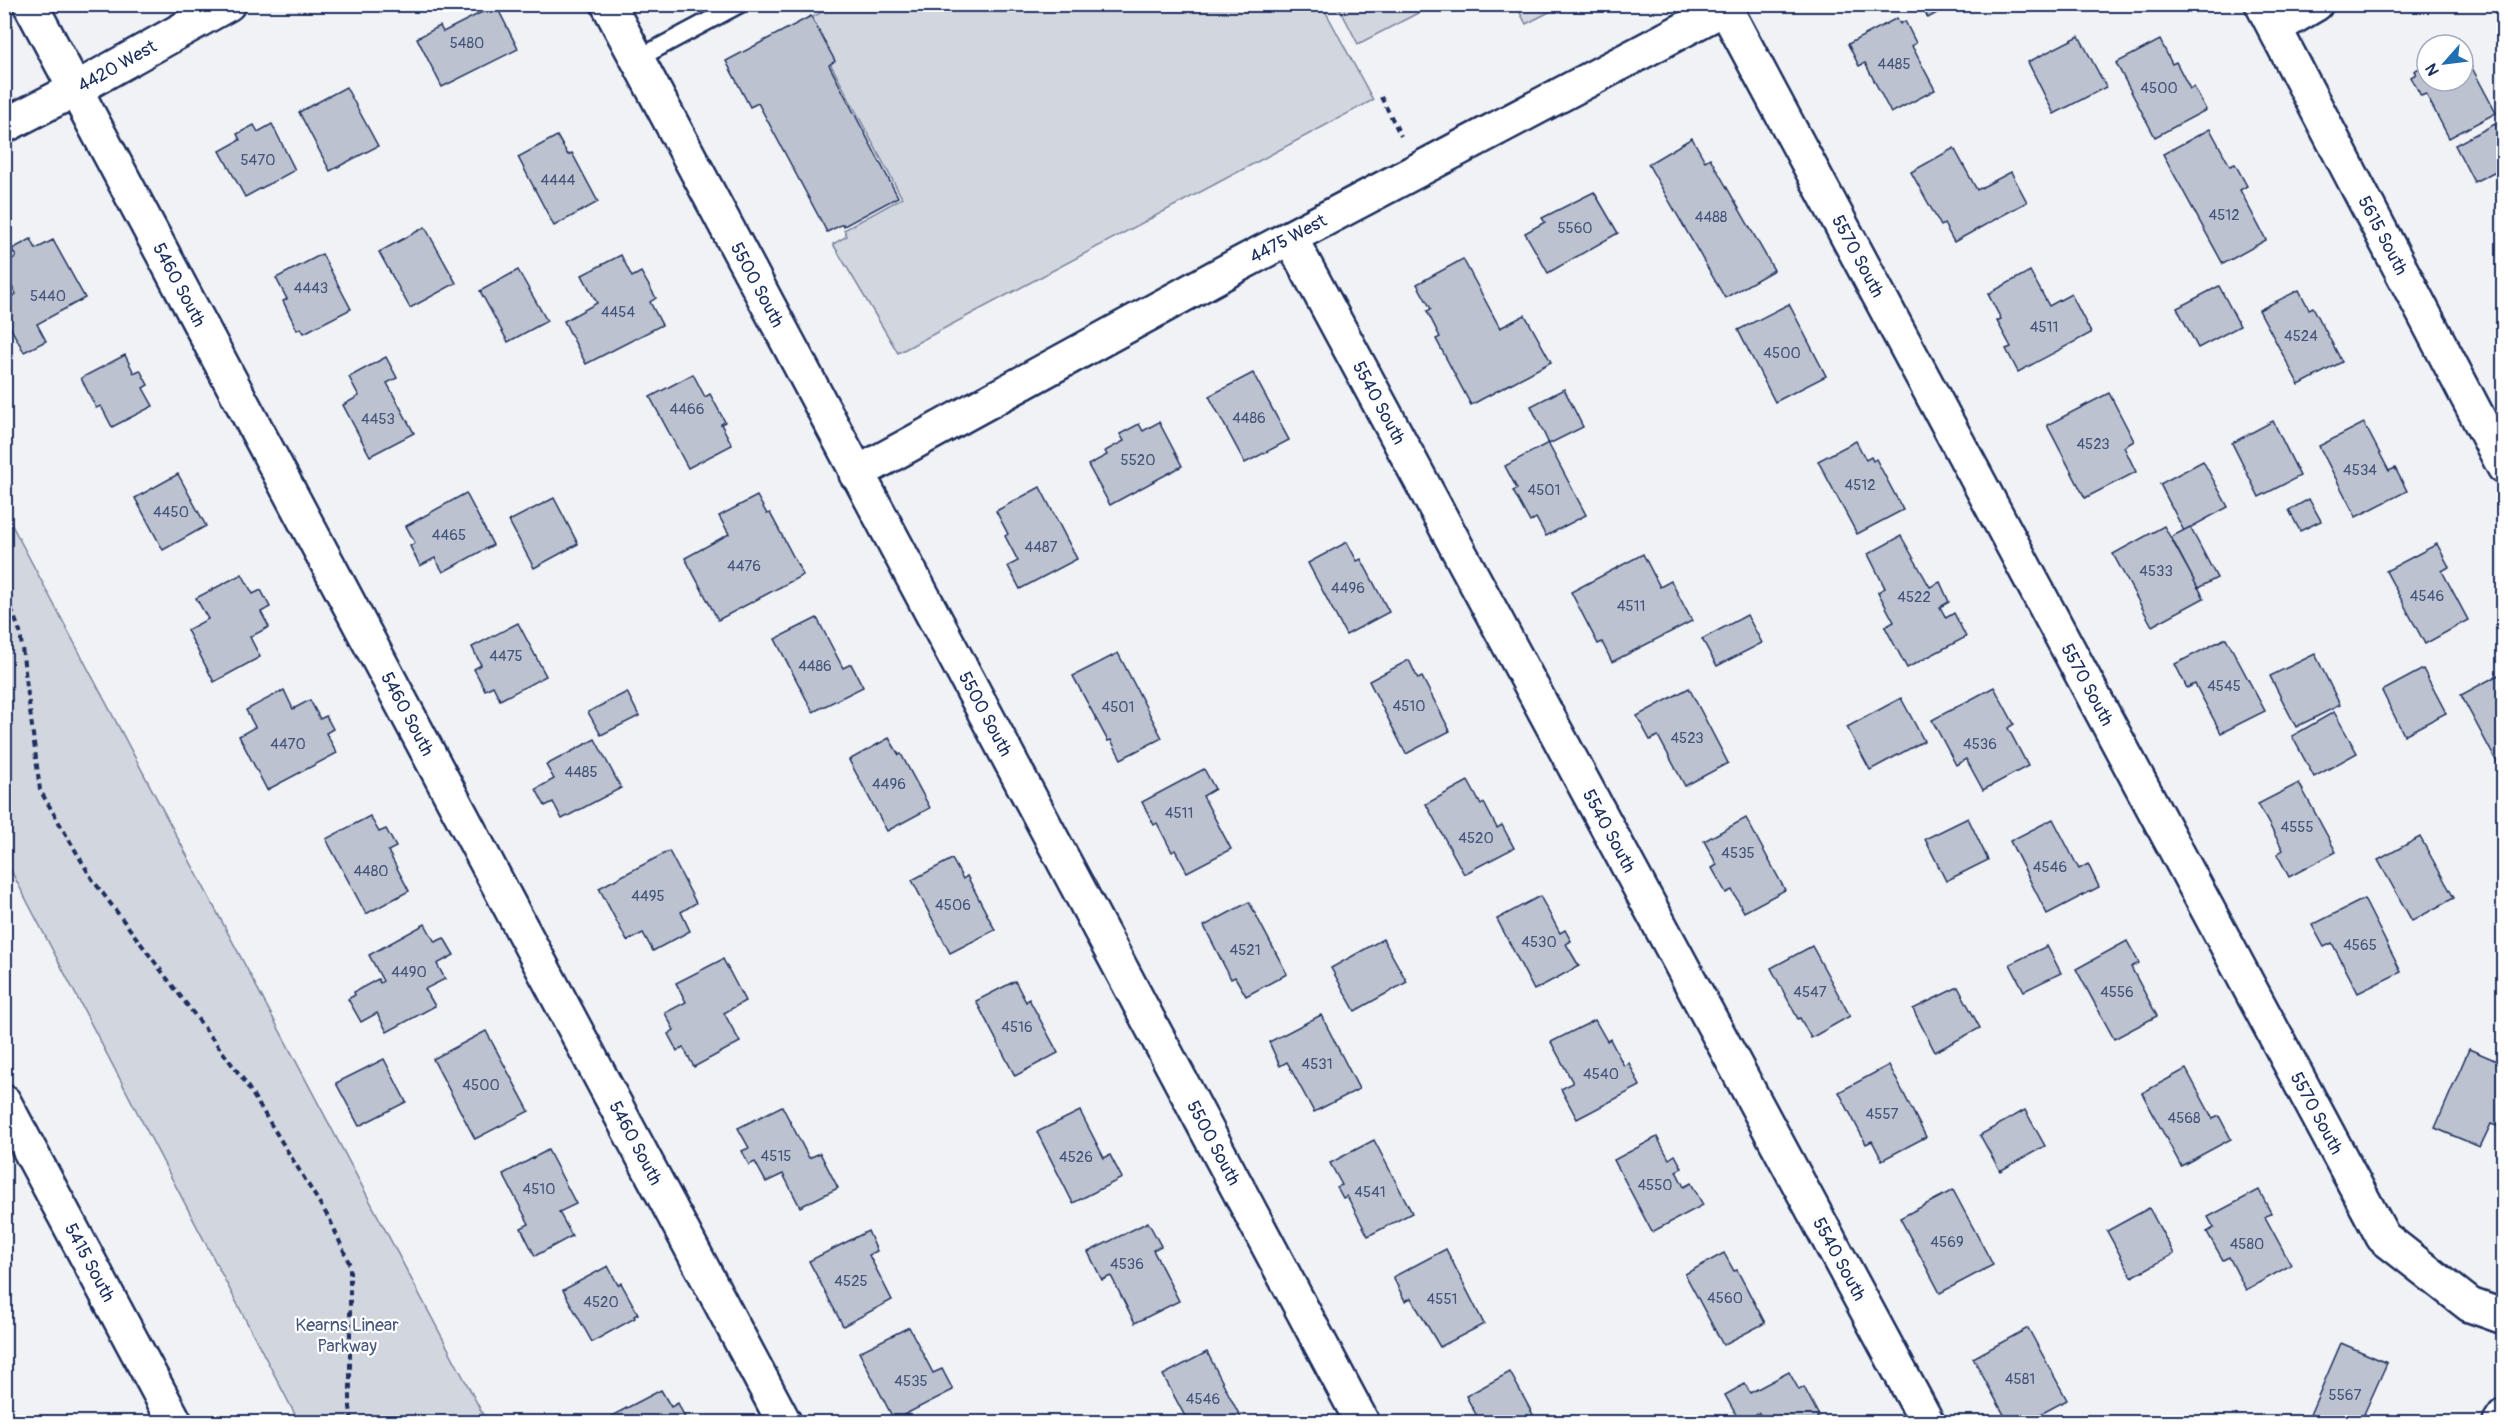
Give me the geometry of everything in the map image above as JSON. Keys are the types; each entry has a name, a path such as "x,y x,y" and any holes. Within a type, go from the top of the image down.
{"street":[{"name":"5460 South","path":"30,4 784,1422"},
{"name":"4420 West","path":"4,126 74,90 228,4"},
{"name":"5500 South","path":"608,4 1362,1422"},
{"path":"2268,16 2316,4"},
{"name":"4475 West","path":"856,474 1238,265 1291,239 1724,6"},
{"name":"5570 South","path":"1724,6 2383,1237 2470,1305 2504,1317"},
{"name":"5615 South","path":"2268,16 2500,453"},
{"name":"5540 South","path":"1291,239 1927,1422"},
{"name":"5415 South","path":"4,1102 175,1422"},
{"path":"2500,1422 2504,1416"}],"lane":[{"path":"637,59 740,4"}],"path":[{"path":"1381,97 1401,137"},
{"path":"4,589 20,632 40,790 92,879 243,1079 330,1220 350,1265 350,1407 352,1422"}],"green space":[{"path":"837,4 1322,5 1373,100 898,353 833,244 847,236 844,230 902,198 807,20"},
{"path":"1338,5 1416,5 1420,12 1358,44"},
{"path":"1516,5 1563,5 1526,24"},
{"name":"Kearns Linear Parkway","path":"5,512 487,1422 299,1422 5,859"}],"building":[{"path":"1921,4 1953,4 1928,18"},
{"path":"496,5 518,49 442,87 417,38 440,26 443,32"},
{"path":"811,16 835,61 829,65 898,197 844,226 843,224 827,232 758,103 750,107 726,61"},
{"path":"1897,18 1900,24 1905,21 1916,43 1912,46 1935,90 1891,113 1865,63 1859,66 1848,44"},
{"path":"2079,36 2106,87 2054,114 2028,62"},
{"path":"2160,40 2172,64 2176,62 2190,89 2194,87 2206,110 2155,137 2116,63"},
{"path":"2475,74 2496,113 2449,138 2426,94 2421,96 2419,93 2475,93"},
{"path":"346,87 378,146 330,171 299,112"},
{"path":"272,124 295,170 245,197 220,151 240,140 237,134 254,125 258,132"},
{"path":"2495,124 2504,140 2504,167 2474,182 2455,145"},
{"path":"2210,129 2230,166 2235,164 2247,186 2240,190 2266,240 2223,264 2163,154"},
{"path":"557,136 568,155 572,153 598,202 554,226 518,157"},
{"path":"1692,138 1705,161 1710,158 1774,270 1725,298 1648,164"},
{"path":"1954,148 1977,190 2011,172 2027,202 1954,242 1944,224 1941,226 1911,172"},
{"path":"1594,192 1618,233 1548,273 1525,233 1545,222 1542,218"},
{"path":"425,227 456,283 410,308 379,252"},
{"path":"31,239 36,249 53,240 85,298 37,324 46,341 24,352 4,316 4,301 16,294 4,273 4,263 16,257 12,249"},
{"path":"322,254 351,309 304,333 301,328 297,330 283,301 287,299 276,278"},
{"path":"621,255 632,277 641,272 656,298 650,302 662,325 586,364 564,321 597,303 582,275"},
{"path":"1463,259 1500,328 1525,315 1551,362 1471,405 1436,339 1440,337 1427,311 1431,309 1417,284"},
{"path":"518,270 547,321 508,342 480,291"},
{"path":"2030,271 2049,306 2071,294 2091,333 2018,372 2006,349 2011,347 1997,321 2001,319 1988,294"},
{"path":"2219,286 2240,326 2198,348 2177,308"},
{"path":"2299,290 2309,309 2313,307 2342,362 2299,385 2259,310"},
{"path":"1789,304 1826,376 1775,402 1738,330"},
{"path":"125,355 134,373 140,370 148,385 143,388 153,406 112,427 101,406 96,408 81,378"},
{"path":"386,357 397,378 387,383 414,433 370,456 343,405 359,396 349,377"},
{"path":"1253,373 1289,440 1245,463 1209,396"},
{"path":"693,374 705,397 710,394 725,422 721,424 732,445 688,468 650,397"},
{"path":"1564,389 1583,427 1549,444 1531,406"},
{"path":"2109,393 2134,441 2124,447 2136,472 2085,498 2047,425"},
{"path":"2273,421 2300,476 2259,497 2232,443"},
{"path":"1159,422 1182,466 1110,505 1088,465 1107,455 1105,451 1124,441 1120,434 1139,424 1143,431"},
{"path":"2364,423 2389,471 2395,468 2407,491 2356,517 2319,446"},
{"path":"1856,441 1866,460 1871,457 1873,461 1876,459 1903,510 1857,534 1818,461"},
{"path":"1548,443 1586,515 1546,536 1536,518 1530,522 1513,491 1517,489 1505,466"},
{"path":"2203,461 2228,507 2184,531 2160,484"},
{"path":"178,474 206,526 163,550 135,498"},
{"path":"1040,487 1077,559 1020,589 1008,566 1018,561 1005,536 1008,534 996,511"},
{"path":"466,493 493,545 443,572 435,558 420,566 410,546 415,543 406,526"},
{"path":"757,496 767,514 770,513 803,575 718,620 685,558 729,534 719,516"},
{"path":"554,498 578,544 534,568 509,521"},
{"path":"2309,499 2321,521 2300,531 2289,510"},
{"path":"2164,526 2204,598 2152,626 2113,554"},
{"path":"2190,527 2217,578 2198,588 2171,537"},
{"path":"1901,536 1930,587 1940,582 1949,602 1940,607 1946,618 1954,613 1966,637 1907,668 1885,627 1894,622 1878,592 1885,588 1868,554"},
{"path":"1347,542 1357,561 1361,559 1389,612 1346,635 1308,563"},
{"path":"2437,544 2449,567 2442,571 2468,620 2425,644 2386,571"},
{"path":"1643,554 1660,587 1671,581 1692,621 1612,662 1602,642 1598,644 1571,592"},
{"path":"242,574 253,594 261,590 270,607 261,612 269,627 250,637 260,657 214,682 187,630 208,619 196,598"},
{"path":"1747,615 1762,643 1717,666 1702,639"},
{"path":"817,618 843,668 851,664 863,687 813,712 775,639"},
{"path":"518,623 546,676 500,700 493,686 485,690 474,669 481,665 472,647"},
{"path":"2226,638 2265,711 2221,733 2195,684 2187,688 2175,664"},
{"path":"1118,653 1162,738 1121,759 1111,740 1108,741 1073,676"},
{"path":"2315,654 2340,705 2296,727 2270,676"},
{"path":"1409,660 1418,679 1422,677 1450,731 1406,754 1369,681"},
{"path":"2423,669 2446,713 2404,735 2382,691"},
{"path":"2502,673 2504,766 2500,768 2461,695"},
{"path":"1994,687 2014,724 2008,728 2028,766 1983,790 1966,759 1956,765 1932,720"},
{"path":"1689,688 1728,763 1685,786 1658,736 1650,740 1637,716"},
{"path":"284,690 293,709 310,700 320,719 326,716 333,729 326,733 337,753 267,790 239,736 255,727 246,710"},
{"path":"627,692 639,716 601,735 588,712"},
{"path":"1901,698 1924,741 1870,770 1847,727"},
{"path":"2334,712 2357,753 2314,777 2292,736"},
{"path":"889,738 899,755 901,754 930,808 887,831 849,760"},
{"path":"595,739 621,788 562,819 553,802 545,806 536,789 554,779 546,765"},
{"path":"1204,769 1215,789 1203,796 1231,849 1187,872 1175,850 1172,852 1157,823 1154,825 1142,802"},
{"path":"1468,781 1481,805 1484,803 1497,828 1502,825 1514,848 1464,874 1426,804"},
{"path":"2299,783 2336,852 2289,877 2277,854 2283,850 2258,804"},
{"path":"370,816 379,832 386,829 396,847 388,851 409,891 366,914 326,839"},
{"path":"1746,818 1785,890 1744,912 1732,890 1726,893 1712,868 1717,865 1704,841"},
{"path":"1968,818 1988,860 1946,881 1925,839"},
{"path":"2053,819 2079,869 2088,864 2099,887 2047,914 2010,841"},
{"path":"2420,837 2454,898 2412,921 2378,860"},
{"path":"669,851 696,903 681,912 690,931 653,951 643,933 627,941 599,888"},
{"path":"952,859 963,879 967,876 995,930 950,953 912,880"},
{"path":"1540,896 1560,933 1565,930 1571,941 1566,944 1579,966 1534,990 1497,919"},
{"path":"2364,899 2401,972 2358,993 2332,943 2324,947 2312,925"},
{"path":"1249,902 1287,974 1246,996 1235,977 1231,979 1204,926"},
{"path":"425,924 435,942 444,938 454,955 437,964 445,979 425,989 435,1006 387,1032 377,1013 361,1022 348,999 355,995 354,992 378,979 380,983 383,981 369,955"},
{"path":"1383,939 1407,982 1355,1011 1331,968"},
{"path":"2127,941 2139,963 2131,967 2157,1016 2114,1039 2076,969"},
{"path":"1812,946 1850,1016 1811,1038 1800,1018 1798,1019 1771,968"},
{"path":"2047,946 2061,973 2024,991 2010,964"},
{"path":"723,959 745,1001 724,1013 740,1042 694,1067 683,1047 677,1051 668,1034 674,1030 665,1013 686,1002 676,983"},
{"path":"1015,981 1026,1002 1029,999 1058,1053 1015,1076 976,1001"},
{"path":"1958,987 1980,1028 1935,1052 1913,1009"},
{"path":"1321,1015 1359,1089 1314,1112 1287,1062 1280,1066 1269,1042"},
{"path":"1595,1020 1607,1041 1610,1039 1624,1066 1629,1063 1640,1086 1577,1119 1561,1089 1573,1083 1551,1042"},
{"path":"486,1031 529,1111 475,1139 433,1059"},
{"path":"2469,1049 2504,1064 2504,1118 2500,1127 2491,1124 2480,1147 2435,1128"},
{"path":"384,1059 406,1102 359,1126 336,1083"},
{"path":"1889,1065 1926,1137 1882,1160 1872,1141 1866,1144 1839,1092"},
{"path":"2186,1069 2213,1119 2219,1116 2231,1139 2181,1166 2142,1093"},
{"path":"782,1106 809,1158 820,1153 838,1188 800,1207 783,1174 766,1182 755,1162 749,1165 742,1151 749,1148 738,1128"},
{"path":"2025,1110 2045,1146 2000,1171 1980,1135"},
{"path":"1080,1111 1104,1158 1110,1155 1122,1178 1073,1203 1037,1132"},
{"path":"1657,1137 1669,1159 1675,1155 1682,1168 1676,1171 1684,1187 1691,1183 1703,1205 1652,1232 1614,1160"},
{"path":"1374,1140 1412,1213 1368,1236 1347,1196 1343,1198 1337,1187 1342,1185 1330,1163"},
{"path":"548,1150 576,1204 559,1212 572,1236 535,1256 521,1228 529,1224 503,1174"},
{"path":"1953,1190 1993,1265 1940,1293 1900,1218"},
{"path":"2259,1190 2271,1213 2265,1217 2291,1265 2246,1290 2229,1257 2223,1260 2207,1232 2214,1228 2208,1217"},
{"path":"2149,1208 2174,1254 2132,1277 2107,1231"},
{"path":"1148,1222 1161,1246 1153,1250 1179,1301 1135,1323 1111,1276 1102,1280 1088,1252"},
{"path":"868,1231 877,1251 869,1255 892,1300 843,1326 809,1261"},
{"path":"1446,1249 1484,1324 1440,1347 1411,1298 1405,1301 1393,1277"},
{"path":"1724,1253 1734,1271 1737,1270 1765,1323 1723,1345 1685,1274"},
{"path":"608,1266 618,1285 621,1283 638,1314 634,1316 635,1318 592,1342 563,1290"},
{"path":"909,1327 933,1373 942,1369 953,1390 894,1420 859,1352"},
{"path":"2028,1328 2067,1400 2026,1422 2008,1422 1973,1358"},
{"path":"2341,1343 2387,1363 2364,1414 2371,1417 2368,1422 2322,1422 2309,1417"},
{"path":"1207,1352 1243,1422 1188,1422 1163,1375"},
{"path":"1510,1372 1537,1422 1475,1422 1479,1420 1466,1396"},
{"path":"1789,1372 1799,1390 1804,1387 1820,1422 1764,1422 1759,1413 1740,1422 1725,1395 1745,1384 1750,1393"},
{"path":"661,1390 671,1407 678,1403 687,1422 602,1421"}]}
